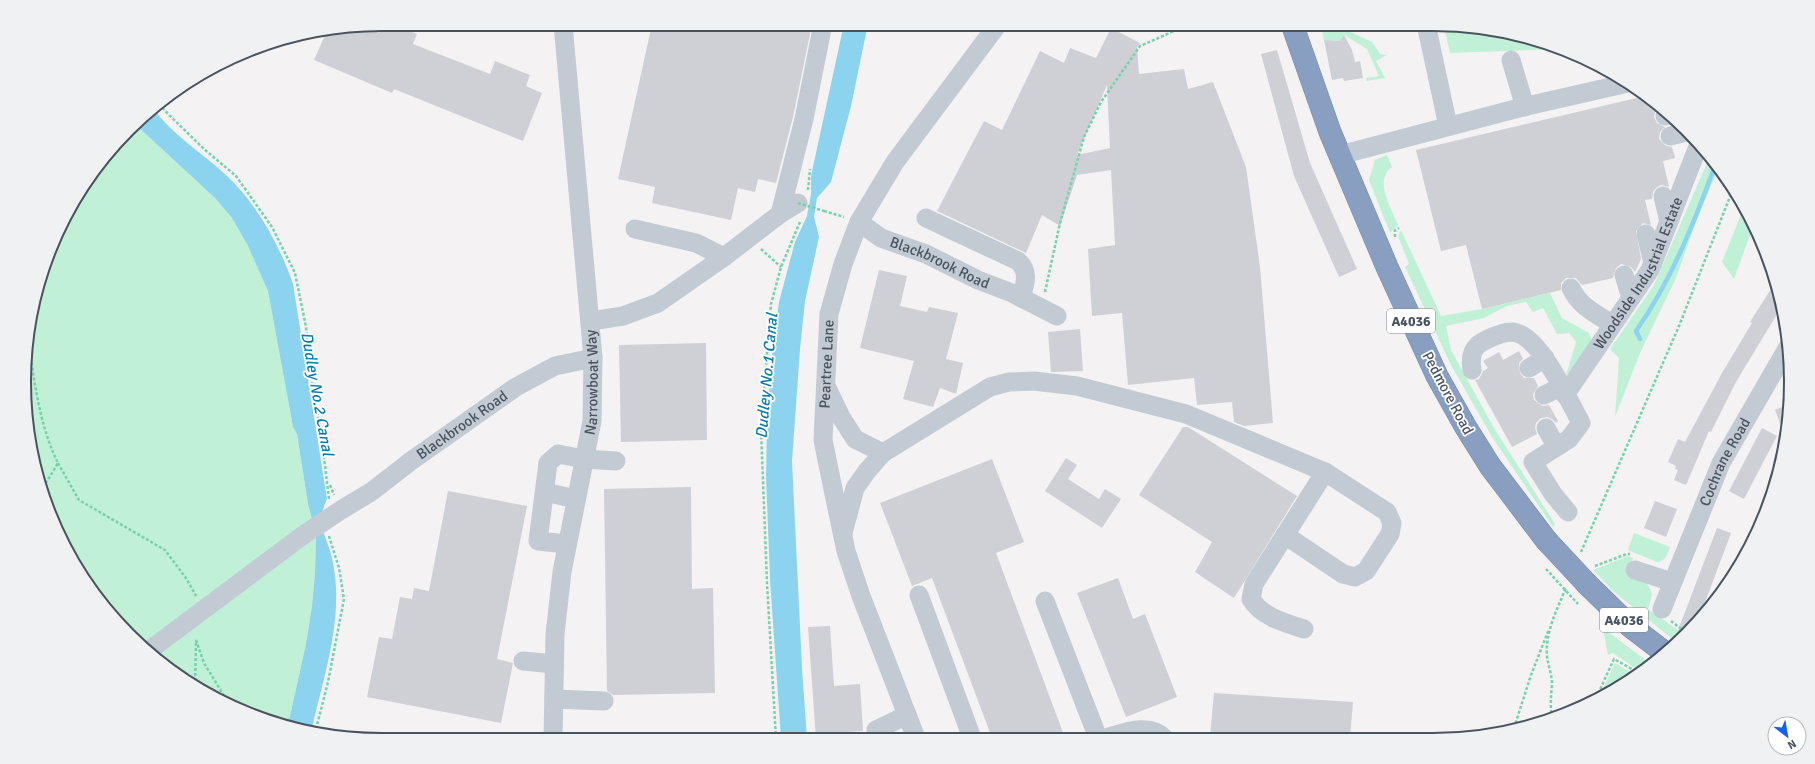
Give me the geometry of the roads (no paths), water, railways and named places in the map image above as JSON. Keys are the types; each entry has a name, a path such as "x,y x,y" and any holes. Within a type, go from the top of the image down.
{"highway":[{"name":"Pedmore Road","path":"1295,31 1340,155 1387,267 1437,376 1465,426 1490,466 1546,540 1630,626 1660,649"},
{"name":"Pedmore Road","path":"1308,31 1314,82"}],"street":[{"name":"Narrowboat Way","path":"553,733 555,634 562,572 592,421 593,358 564,31"},
{"path":"780,214 804,120 822,31"},
{"name":"Peartree Lane","path":"914,733 846,551 824,440 825,383 829,314 843,264 859,222 895,162 993,31"},
{"path":"1428,31 1448,126"},
{"path":"1511,60 1530,110"},
{"path":"1340,155 1448,126 1530,110 1620,85"},
{"path":"1427,132 1439,135 1515,117 1530,110"},
{"name":"Woodside Industrial Estate","path":"1563,391 1650,270 1697,150"},
{"path":"1663,196 1669,222"},
{"path":"590,322 623,316 658,303 724,257 780,214 804,206"},
{"path":"926,218 1018,261 1026,272 1026,301"},
{"name":"Blackbrook Road","path":"859,222 881,238 926,254 1057,316"},
{"path":"636,229 696,242 724,257"},
{"path":"1646,234 1653,263"},
{"path":"1624,275 1631,298"},
{"path":"1571,288 1575,298 1586,308 1612,324"},
{"path":"1472,370 1470,358 1474,349 1482,342 1496,335 1513,332 1528,337 1545,358 1581,423 1569,439 1533,462 1553,494 1568,512"},
{"name":"Blackbrook Road","path":"153,648 302,536 335,509 371,492 411,461 516,387 555,366 593,358"},
{"path":"1529,368 1545,358"},
{"name":"Cochrane Road","path":"1664,614 1672,582 1720,463 1783,369"},
{"path":"843,533 856,488 867,471 883,453 990,387 1009,382 1034,381 1077,386 1186,414 1325,472 1387,512 1392,523 1390,534 1366,571 1355,577 1343,574 1285,535"},
{"path":"825,383 840,417 855,439 883,453"},
{"path":"1544,395 1563,391"},
{"path":"1546,428 1556,446"},
{"path":"567,544 538,541 548,463 558,454 584,459 616,461"},
{"path":"1304,629 1280,622 1256,607 1251,599 1254,584 1325,472"},
{"path":"544,492 576,498"},
{"path":"1631,562 1672,582"},
{"path":"919,595 970,733"},
{"path":"1045,601 1096,733"},
{"path":"522,661 554,664"},
{"path":"554,698 604,701"},
{"path":"876,733 876,730 907,714"},
{"path":"1125,733 1141,729 1154,733"}],"water":[{"path":"842,31 867,31 851,106 831,182 817,198 814,217 819,237 805,301 792,461 807,733 781,733 770,579 766,476 767,421 771,364 779,302 795,242 807,216 811,194 811,176"},
{"path":"157,113 169,127 227,176 248,199 258,212 274,241 293,284 327,499 323,509 322,525 331,554 336,584 336,605 331,646 313,726 289,720 306,644 312,606 316,535 308,504 297,434 293,427 268,291 247,244 232,218 215,198 140,129"}],"waterway":[{"path":"1640,339 1636,331 1661,291 1672,270 1691,228 1713,171"}],"water label":[{"name":"Dudley No.1 Canal","path":"767,376"},
{"name":"Dudley No.2 Canal","path":"317,394"}]}
